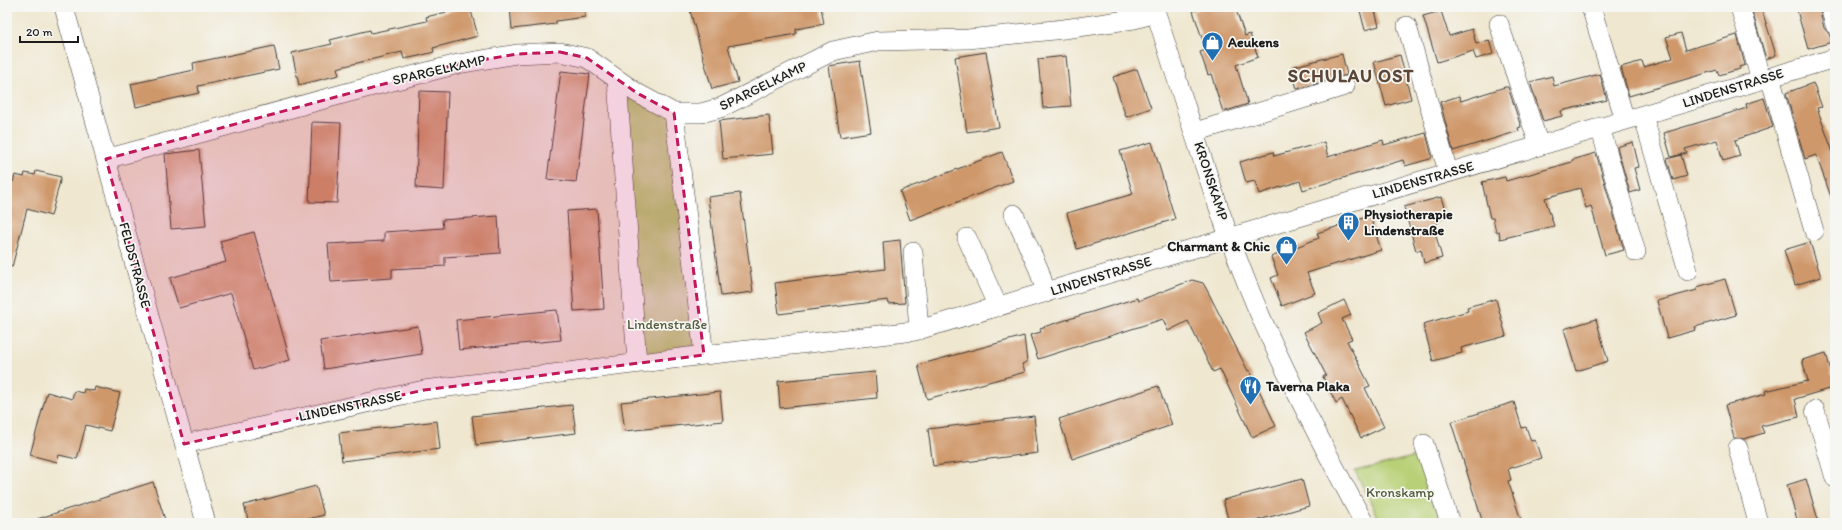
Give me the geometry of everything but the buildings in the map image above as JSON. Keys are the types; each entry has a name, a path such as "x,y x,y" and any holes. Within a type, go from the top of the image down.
{"street":[{"name":"FELDSTRASSE","path":"64,7 206,523"},
{"path":"1591,7 1634,117 1688,271"},
{"path":"1740,7 1765,78 1814,231"},
{"path":"1830,7 1835,25"},
{"name":"SPARGELKAMP","path":"106,159 458,64 517,54 560,52 586,58 637,93 674,113 701,113 720,108 833,51 878,42 968,39 1064,29 1134,19 1155,10"},
{"name":"KRONSKAMP","path":"1155,10 1229,237 1264,323 1322,444 1364,523"},
{"path":"1499,24 1539,146"},
{"path":"1407,26 1448,172"},
{"name":"LINDENSTRASSE","path":"184,444 424,390 919,330 1835,58"},
{"path":"617,79 637,363"},
{"path":"1195,132 1345,86"},
{"path":"674,113 704,355"},
{"path":"1600,127 1636,252"},
{"path":"1014,214 1039,270 1046,293"},
{"path":"967,238 998,307"},
{"path":"913,252 919,330"},
{"path":"1815,410 1835,478"},
{"path":"1424,444 1450,523"},
{"path":"1738,448 1758,523"}],"highlighted area":[{"path":"560,52 587,58 637,93 674,113 704,355 424,390 184,444 106,159 458,64 517,54"}],"green space":[{"name":"Lindenstraße","path":"616,80 674,113 704,355 637,363"},
{"name":"Kronskamp","path":"1421,455 1444,523 1381,523 1355,471"}],"place":[{"name":"Aeukens","path":"1212,62"},
{"name":"Physiotherapie Lindenstraße","path":"1349,242"},
{"name":"Charmant & Chic","path":"1286,266"},
{"name":"Taverna Plaka","path":"1251,406"}],"district":[{"name":"SCHULAU OST","path":"1351,76"}]}
